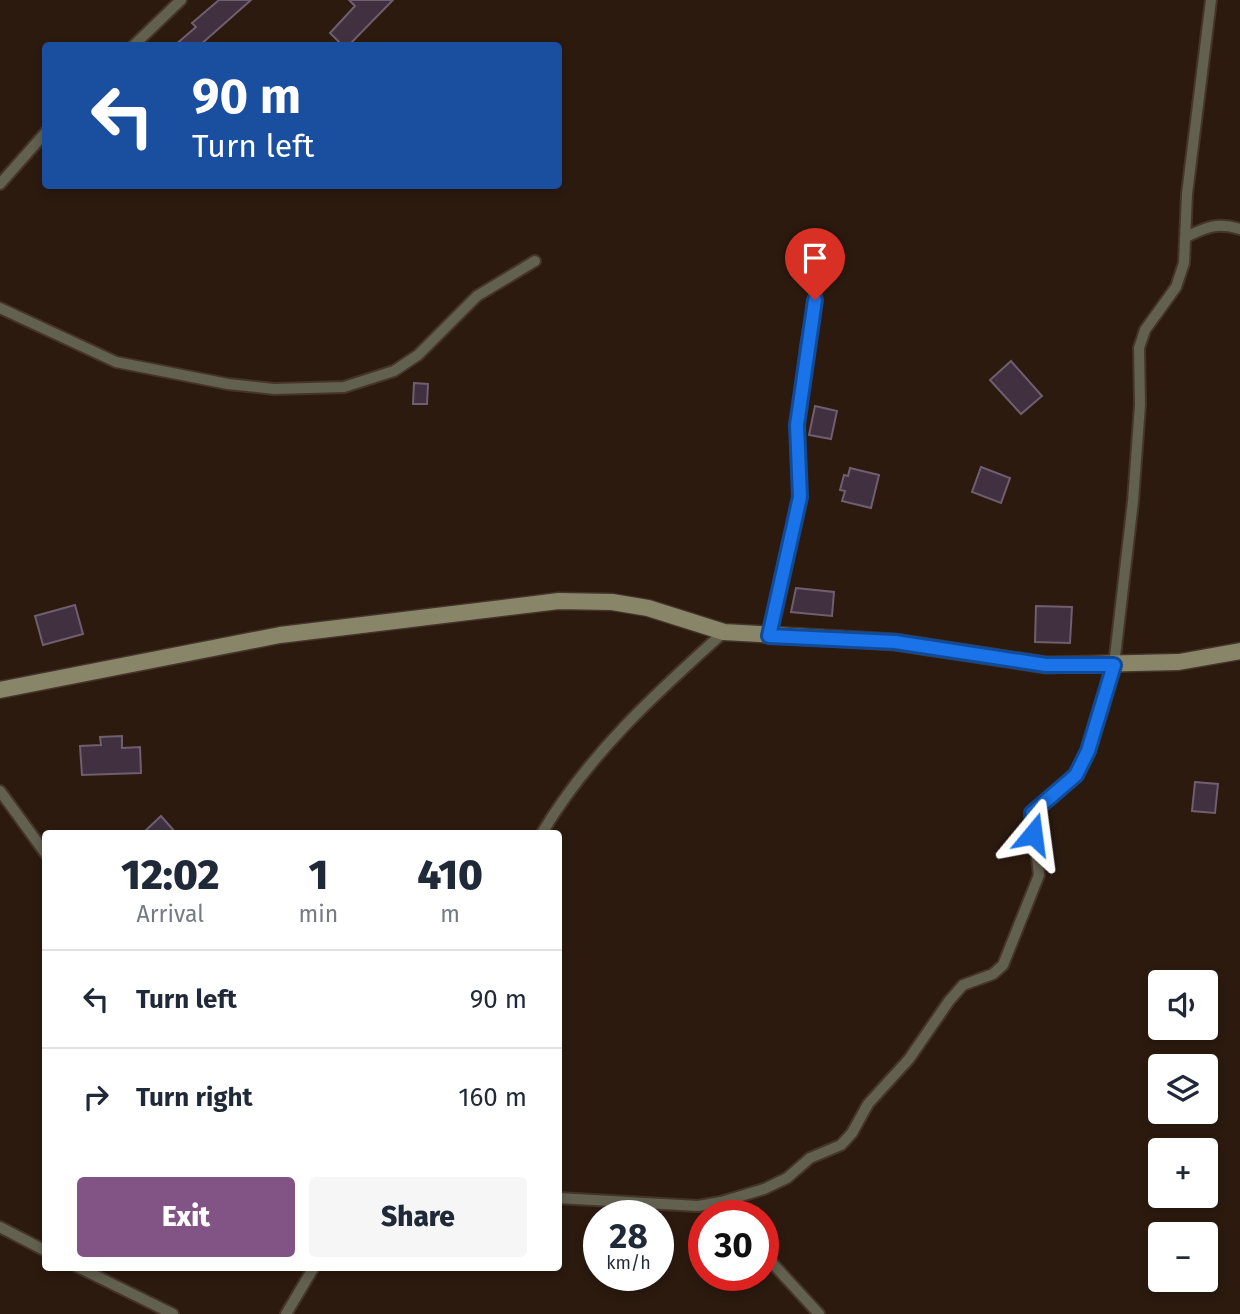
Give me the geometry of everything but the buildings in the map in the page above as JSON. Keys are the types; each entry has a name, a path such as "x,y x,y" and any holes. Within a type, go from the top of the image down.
{"street":[{"path":"137,42 181,0"},
{"path":"728,1200 764,1189 787,1178 810,1158 841,1145 852,1133 867,1104 909,1059 948,1001 963,985 993,974 1003,965 1038,875 1032,813 1076,775 1088,751 1114,665 1133,501 1140,394 1139,348 1144,330 1176,287 1184,263 1187,194 1211,0"},
{"path":"0,184 42,137"},
{"path":"1186,237 1208,226 1223,224 1240,229"},
{"path":"0,308 116,362 228,384 274,389 344,387 394,371 410,360 477,296 535,261"},
{"path":"769,636 800,497 797,425 806,346 819,277"},
{"path":"0,690 280,635 559,601 612,602 648,608 724,632 895,642 1046,665 1178,663 1240,651"},
{"path":"544,830 573,783 645,703 724,632"},
{"path":"0,791 42,849"},
{"path":"562,1198 688,1205"},
{"path":"0,1227 42,1249"},
{"path":"779,1270 819,1314"},
{"path":"86,1271 173,1314"},
{"path":"286,1314 312,1271"}],"route":[{"path":"815,300 806,346 797,425 800,497 794,537 769,636 895,642 977,657 1046,665 1114,665 1088,751 1076,775 1032,813 1033,834"}]}
